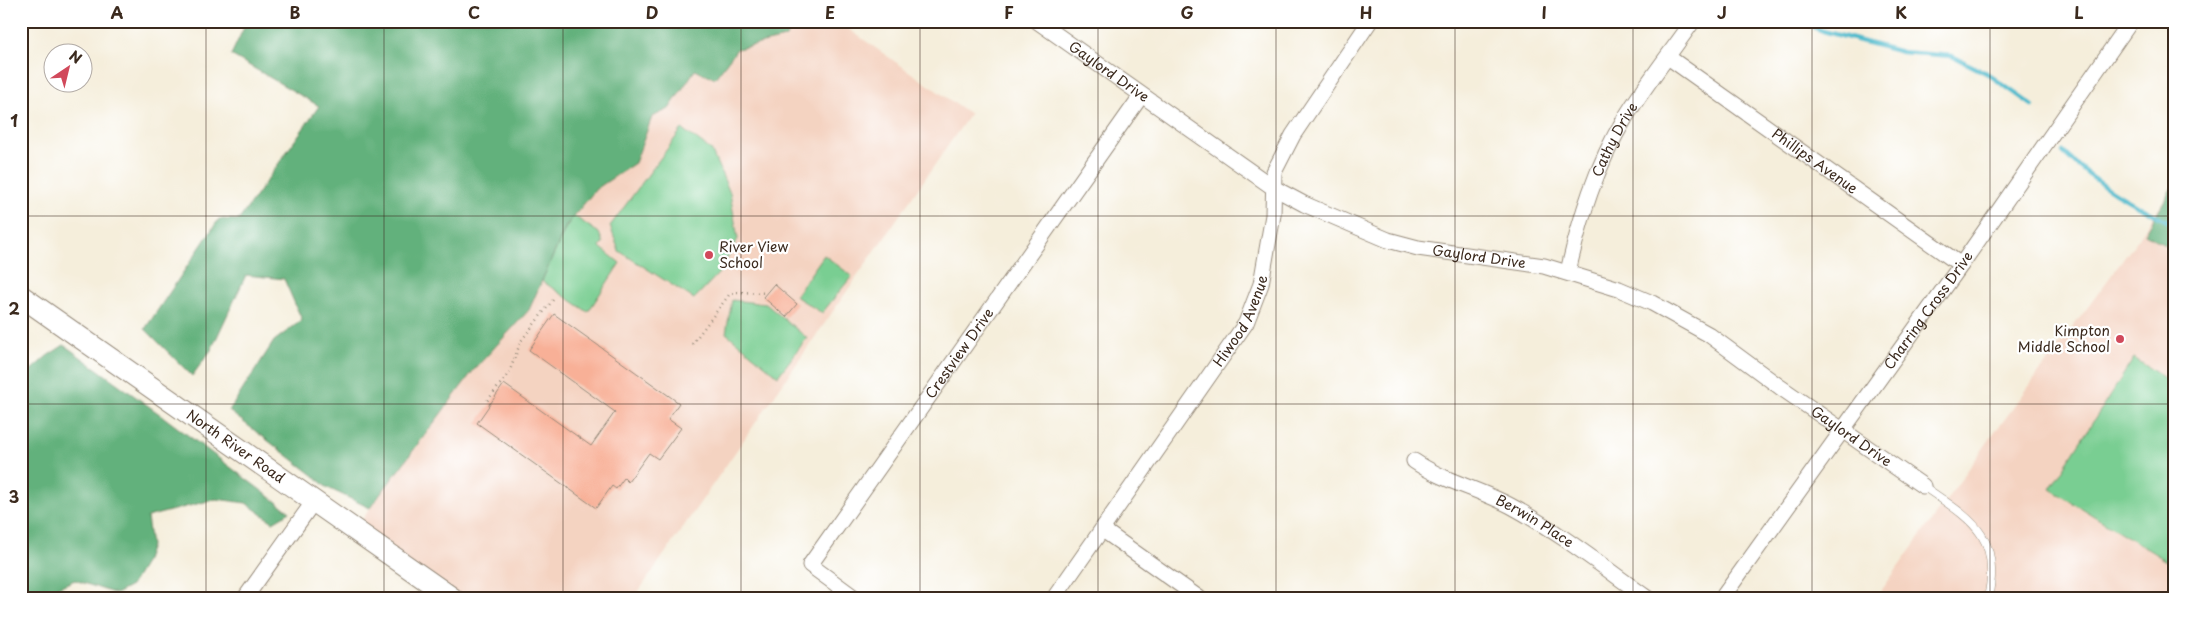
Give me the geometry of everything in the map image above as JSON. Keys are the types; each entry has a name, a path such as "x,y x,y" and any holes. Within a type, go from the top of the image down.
{"street":[{"name":"Gaylord Drive","path":"1037,21 1141,96 1223,150 1274,188 1304,204 1388,240 1418,248 1509,260 1568,272 1652,303 1708,334 1780,387 1923,486"},
{"name":"Hiwood Avenue","path":"1054,598 1246,323 1261,284 1273,215 1274,172 1293,135 1370,21"},
{"name":"Cathy Drive","path":"1568,272 1588,198 1604,158 1624,119 1693,21"},
{"name":"Charring Cross Drive","path":"1722,598 1961,265 2132,21"},
{"name":"Phillips Avenue","path":"1668,57 1961,265"},
{"name":"Crestview Drive","path":"855,598 810,565 1141,96"},
{"name":"North River Road","path":"21,296 452,598"},
{"name":"Berwin Place","path":"1414,461 1428,471 1509,505 1556,532 1647,598"},
{"path":"245,598 314,501"},
{"path":"1103,530 1198,598"}],"lane":[{"path":"1923,486 1962,513 1983,536 1991,553 1988,598"}],"path":[{"path":"692,344 730,295 736,292 767,293"},
{"path":"490,404 487,401 509,373 521,341 553,300"}],"shaded area":[{"name":"River View School","path":"708,21 837,21 970,114 634,598 452,598 355,530"},
{"name":"Kimpton Middle School","path":"2175,183 2175,598 1876,598 1990,439 2139,238"}],"green space":[{"path":"247,21 798,21 785,38 737,49 715,78 695,70 669,109 652,117 635,163 596,189 566,226 529,310 473,371 370,508 326,487 229,411 274,341 302,320 284,279 246,275 211,350 192,376 145,329 219,219 239,220 319,106 231,55"},
{"path":"682,129 711,150 730,193 738,239 719,273 694,299 619,251 610,226"},
{"path":"2175,182 2175,251 2145,234"},
{"path":"574,216 599,233 603,243 600,247 620,263 588,312 542,281 566,227"},
{"path":"824,255 852,276 822,313 795,296"},
{"path":"732,300 766,304 807,338 778,376 726,333"},
{"path":"64,345 290,512 273,522 246,503 216,499 147,517 151,546 145,563 131,586 116,594 75,580 32,598 21,598 21,379 47,356"},
{"path":"2134,358 2175,385 2175,566 2050,489"}],"building":[{"path":"774,284 797,304 786,317 763,297"},
{"path":"554,314 679,403 668,419 681,428 658,459 649,453 628,482 624,478 616,489 612,486 596,508 477,423 504,384 591,446 615,412 529,350"}],"waterway":[{"path":"1798,21 1823,31 1902,52 1952,56 1988,74 2033,106"},
{"path":"2063,152 2088,175 2130,202 2175,225"}],"place":[{"name":"River View School","path":"709,255"},
{"name":"Kimpton Middle School","path":"2120,339"}]}
